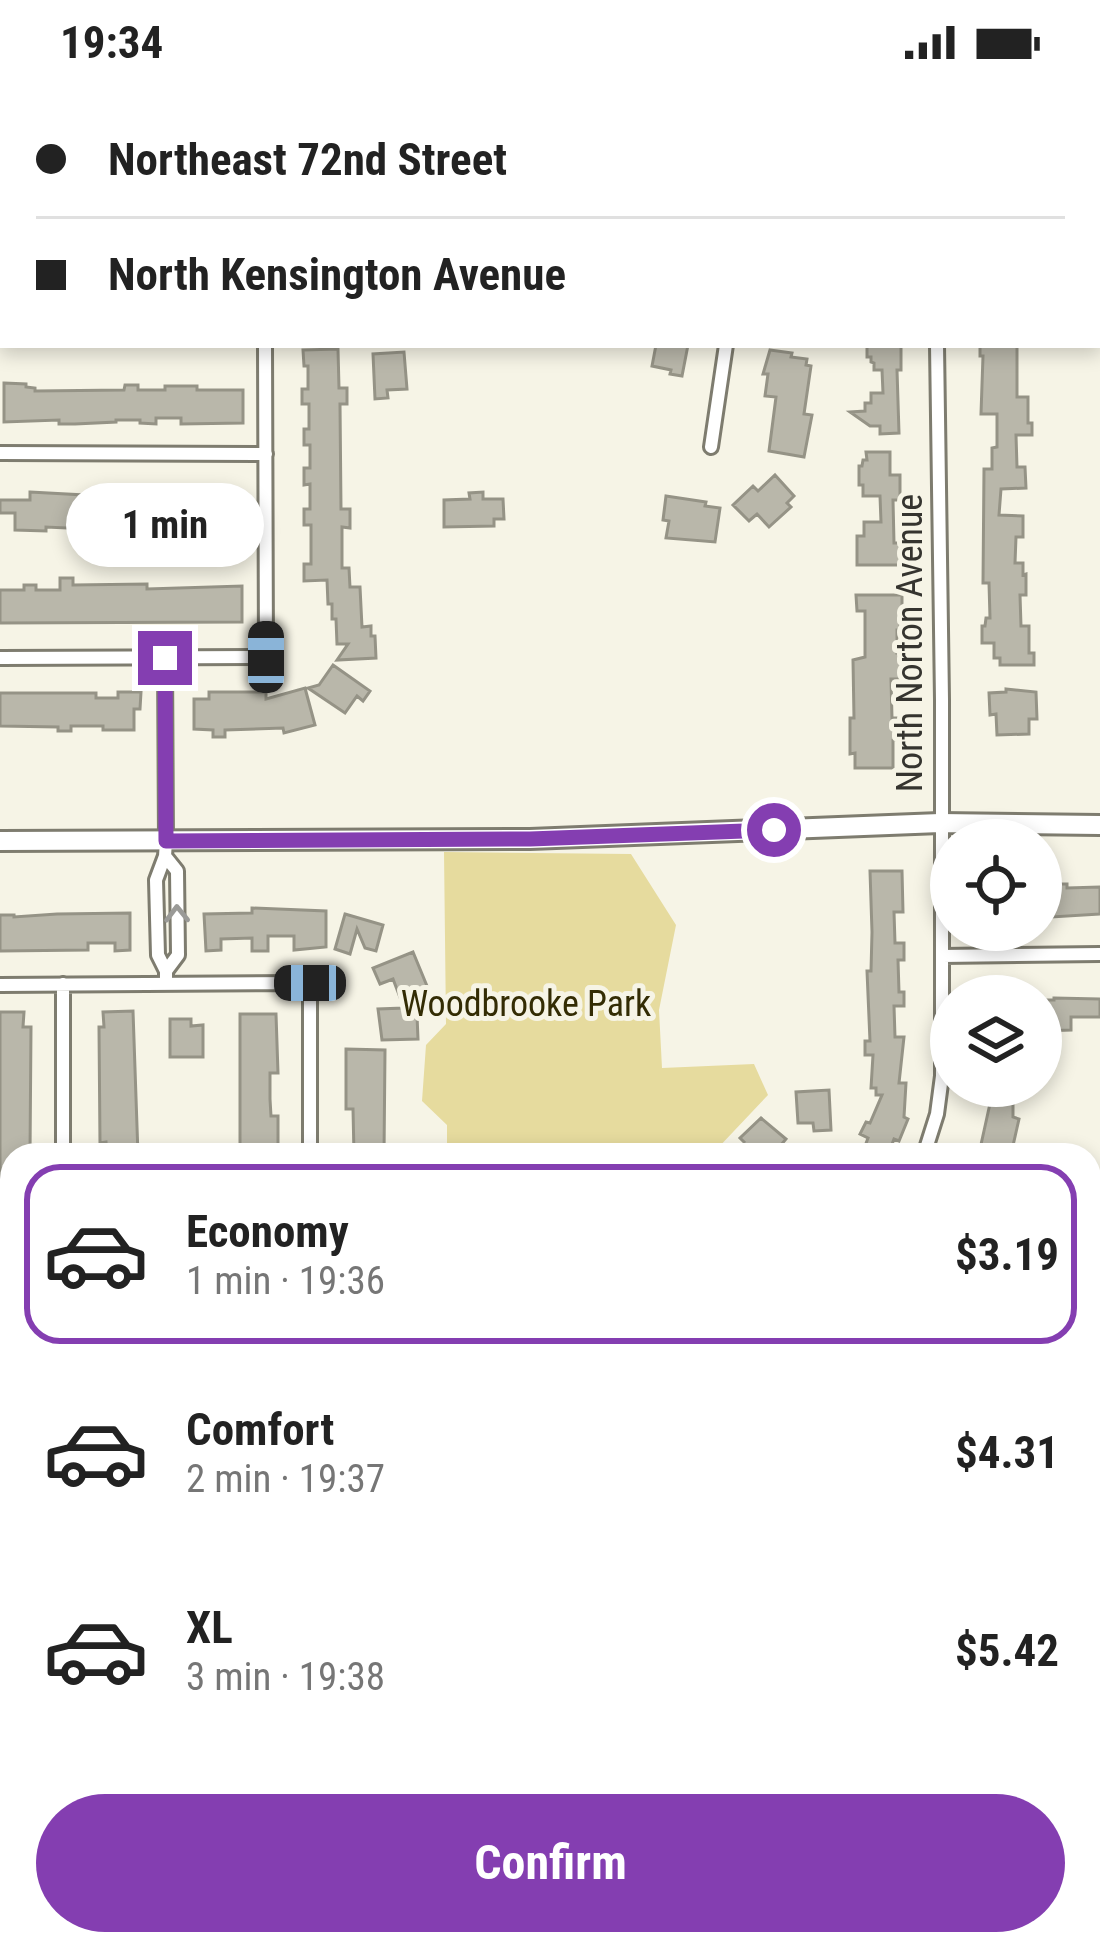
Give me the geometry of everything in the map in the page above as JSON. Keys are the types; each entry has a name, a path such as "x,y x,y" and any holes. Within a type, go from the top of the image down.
{"main road":[{"path":"0,841 166,849 930,823"},
{"path":"1062,825 1100,825"}],"street":[{"path":"0,658 266,657 265,348"},
{"path":"711,447 726,348"},
{"name":"North Norton Avenue","path":"937,348 940,819"},
{"path":"0,453 266,454"},
{"path":"165,658 166,849 156,880 158,956 166,977"},
{"path":"166,849 177,871 178,955 166,977"},
{"name":"North Norton Avenue","path":"927,1143 941,1091 942,951"},
{"path":"942,956 1100,954"},
{"path":"0,985 166,977 310,983 310,1143"},
{"path":"63,984 63,1143"}],"green space":[{"name":"Woodbrooke Park","path":"444,852 631,854 676,925 659,1010 662,1068 754,1064 768,1095 723,1143 447,1143 447,1125 422,1101 426,1045 446,1024"}],"building":[{"path":"655,348 687,348 682,376 652,366"},
{"path":"867,348 901,348 899,433 880,434 880,426 870,426 850,412 865,411 871,393 883,393 882,370 874,370"},
{"path":"980,348 1017,348 1017,397 1028,397 1032,435 1016,435 1017,467 1025,467 1026,488 1001,489 999,515 1023,516 1015,563 1023,563 1026,574 1026,595 1020,595 1021,626 1029,626 1034,665 1000,665 1000,658 994,658 994,643 982,643 982,626 990,618 989,583 983,583 984,469 992,469 997,414 981,414"},
{"path":"338,349 339,388 347,388 347,404 340,404 341,509 350,509 350,528 342,527 342,568 349,568 350,587 360,587 362,627 371,626 376,658 337,660 348,644 337,644 327,580 304,581 304,564 311,564 311,525 304,525 304,509 310,509 310,484 304,485 304,468 310,468 310,445 304,445 309,404 302,404 302,389 308,389 303,350"},
{"path":"770,350 792,353 791,357 807,359 806,365 811,366 804,414 812,415 804,457 769,451 776,397 765,396 768,374 763,374"},
{"path":"404,352 407,389 387,390 388,398 375,399 373,354"},
{"path":"4,383 26,384 35,391 124,390 125,385 138,385 138,390 197,386 197,390 243,390 243,423 181,424 181,418 156,418 156,424 140,420 4,422"},
{"path":"866,452 890,452 890,475 900,475 900,500 893,500 894,543 901,543 901,565 857,565 857,536 864,536 864,522 881,522 880,496 863,496 863,485 859,485 859,466 867,460"},
{"path":"775,475 794,496 787,503 791,507 769,527 757,514 749,521 733,505 753,486 758,491"},
{"path":"30,492 84,495 84,499 108,499 108,492 242,494 241,527 15,530 15,513 0,513 0,500 30,500"},
{"path":"483,492 483,499 503,499 504,519 494,519 494,526 444,527 444,500 470,499 469,493"},
{"path":"666,496 720,508 715,542 666,538"},
{"path":"60,578 73,578 73,585 147,584 147,589 242,586 242,622 0,623 0,590 36,585 36,590 60,590"},
{"path":"856,595 902,595 897,630 901,679 891,679 892,718 899,718 893,768 855,768 855,753 850,754 853,660 865,657 865,611 857,611"},
{"path":"333,665 370,691 363,701 357,696 345,713 308,688 319,685"},
{"path":"305,688 315,725 284,733 283,728 225,730 225,737 213,737 213,730 194,729 194,699 209,699 209,692 266,692 266,699"},
{"path":"1006,689 1036,692 1037,719 1029,719 1029,734 997,735 989,693"},
{"path":"118,692 141,692 140,709 134,709 134,730 0,726 0,693 96,693 96,698 118,698"},
{"path":"870,871 902,871 903,912 894,912 895,943 904,943 904,960 898,960 904,1006 894,1006 895,1037 904,1037 899,1083 906,1083 904,1117 908,1119 899,1141 892,1143 866,1143 868,1138 860,1134 882,1095 871,1088 873,1055 865,1055 865,1041 870,1041 867,971 871,971"},
{"path":"1062,884 1100,887 1100,914 1062,916"},
{"path":"252,908 326,911 326,947 294,950 294,936 268,936 268,951 252,951 252,938 221,939 221,950 206,951 204,914 252,913"},
{"path":"130,913 130,950 115,951 115,943 88,943 88,950 0,951 0,915"},
{"path":"345,914 383,925 376,951 365,948 357,929 350,954 335,949"},
{"path":"413,952 427,986 416,991 418,1039 382,1040 378,1009 404,1008 393,979 380,984 373,968"},
{"path":"1062,998 1100,999 1100,1017 1071,1017 1071,1030 1062,1030"},
{"path":"133,1011 138,1143 100,1143 99,1027 104,1027 103,1012"},
{"path":"0,1012 24,1012 23,1027 31,1027 30,1143 0,1143"},
{"path":"240,1014 276,1014 278,1073 270,1073 270,1099 271,1116 278,1116 278,1143 240,1143"},
{"path":"170,1019 191,1019 191,1026 203,1025 203,1057 170,1057"},
{"path":"346,1049 385,1050 384,1143 354,1143 353,1109 346,1109"},
{"path":"829,1090 831,1130 814,1131 813,1123 798,1123 796,1092"},
{"path":"989,1107 1013,1107 1013,1117 1019,1119 1014,1143 981,1143"},
{"path":"761,1118 786,1139 783,1143 743,1143 740,1138"}],"route":[{"path":"165,658 166,841 530,839 774,830"}]}
